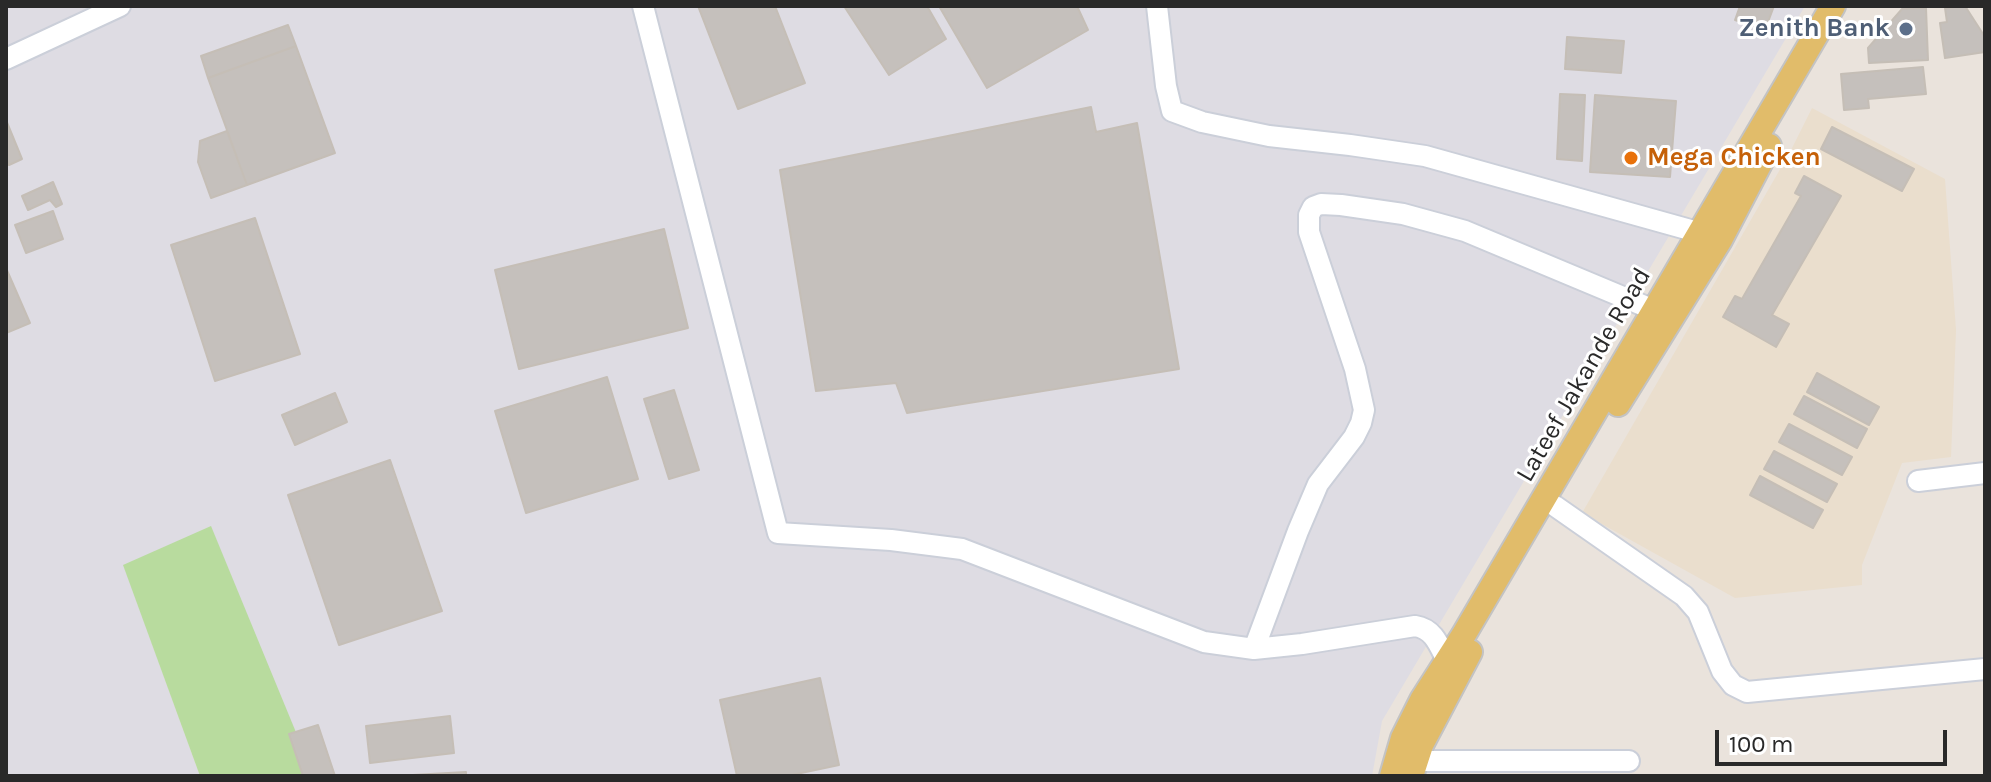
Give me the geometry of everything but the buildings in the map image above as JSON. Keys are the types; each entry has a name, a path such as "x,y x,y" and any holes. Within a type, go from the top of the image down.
{"main road":[{"name":"Lateef Jakande Road","path":"1392,776 1403,738 1422,700 1833,6"},
{"name":"Lateef Jakande Road","path":"1414,769 1421,745 1453,683 1555,506 1720,240 1771,143 1850,6"}],"street":[{"path":"6,59 120,6"},
{"path":"643,6 778,533 891,540 962,549 1204,642 1254,649 1424,627 1432,633 1447,661"},
{"path":"1157,6 1166,86 1172,111 1202,122 1269,136 1425,156 1701,233"},
{"path":"1254,649 1318,484 1354,437 1364,410 1355,369 1309,232 1309,215 1313,207 1321,204 1341,205 1403,214 1465,231 1654,310"},
{"path":"1918,481 1985,473"},
{"path":"1555,506 1684,596 1698,612 1722,671 1733,685 1747,692 1985,669"},
{"path":"1414,769 1629,761"}],"shaded area":[{"path":"6,6 1805,6 1382,721 1372,776 314,776 124,566 200,776 6,776"},
{"path":"1812,108 1945,179 1956,330 1951,457 1902,463 1862,565 1862,585 1735,598 1582,513 1790,152"}],"green space":[{"path":"211,526 314,776 200,776 123,565"}],"place":[{"name":"Zenith Bank","path":"1906,29"},
{"name":"Mega Chicken","path":"1631,158"}]}
